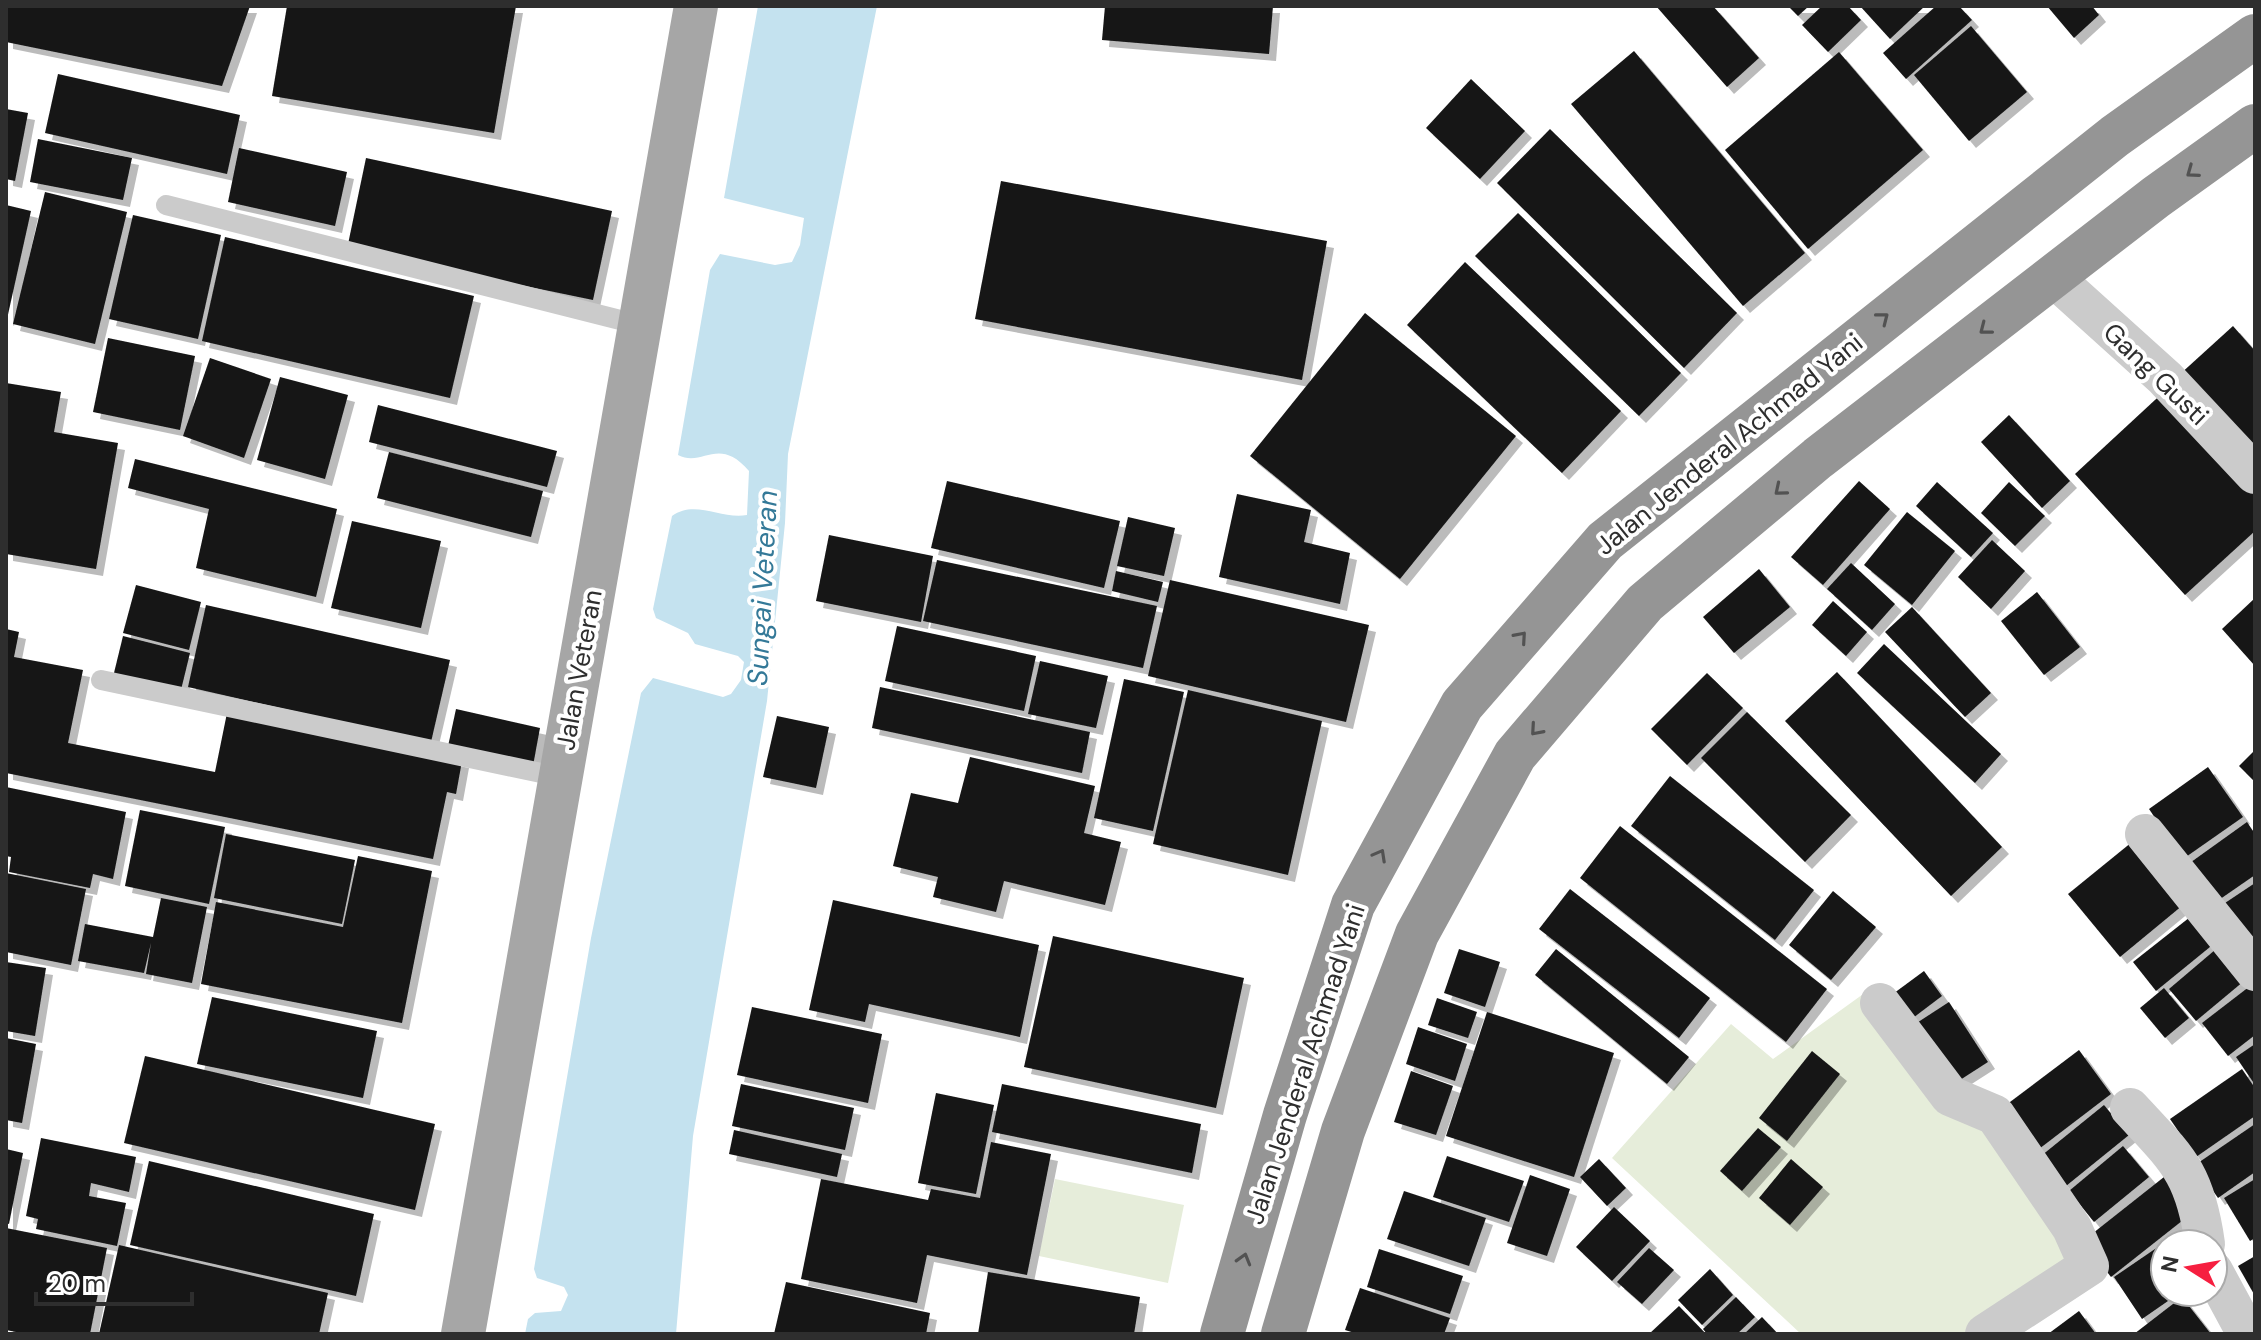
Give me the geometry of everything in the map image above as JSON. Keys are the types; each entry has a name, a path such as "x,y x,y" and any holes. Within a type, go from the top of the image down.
{"highway":[{"name":"Jalan Jenderal Achmad Yani","path":"1222,1334 1285,1115 1353,905 1462,705 1605,541 2115,136 2255,36"},
{"path":"1283,1334 1343,1131 1417,934 1515,755 1645,603 1818,458 2255,126"}],"main road":[{"name":"Jalan Veteran","path":"463,1334 696,6"}],"street":[{"name":"Gang Gusti","path":"2053,277 2165,378 2255,474"},
{"path":"2145,834 2255,971"},
{"path":"1880,1003 1950,1096 1995,1115 2072,1228 2089,1266 1985,1334"},
{"path":"2130,1108 2181,1163 2199,1201 2203,1228"},
{"path":"2229,1301 2247,1334"}],"lane":[{"path":"166,205 640,325"},
{"path":"101,680 560,777"}],"green space":[{"path":"1866,992 1981,1112 2077,1256 1964,1334 1801,1334 1612,1158 1731,1024 1773,1059"},
{"path":"1055,1179 1184,1205 1168,1283 1039,1256"}],"water":[{"name":"Sungai Veteran","path":"758,6 877,6 788,454 785,523 767,701 693,1136 676,1334 525,1334 528,1319 535,1313 561,1311 568,1295 564,1287 537,1278 534,1269 591,938 641,693 653,678 723,697 731,694 741,680 744,662 738,656 695,644 688,633 656,618 653,609 672,516 690,509 747,515 749,471 738,461 720,454 695,458 678,455 710,270 720,254 775,265 792,262 800,245 804,218 724,198"}],"building":[{"path":"6,6 250,6 222,86 6,42"},
{"path":"287,6 516,6 494,133 272,96"},
{"path":"1105,6 1273,6 1269,54 1102,40"},
{"path":"1656,6 1713,6 1759,58 1727,87"},
{"path":"1788,6 1809,6 1798,16"},
{"path":"1822,6 1848,6 1861,20 1828,52 1802,25"},
{"path":"1860,6 1925,6 1890,39"},
{"path":"1936,6 1959,6 1972,20 1906,79 1883,53"},
{"path":"2047,6 2092,6 2099,15 2074,38"},
{"path":"1971,26 2027,92 1969,141 1914,75"},
{"path":"1634,51 1805,253 1743,306 1571,104"},
{"path":"1839,52 1923,150 1808,249 1725,150"},
{"path":"58,74 240,115 227,174 45,133"},
{"path":"1471,79 1525,131 1480,179 1426,128"},
{"path":"6,109 28,113 15,181 6,179"},
{"path":"1550,129 1737,313 1684,368 1497,183"},
{"path":"38,139 132,158 123,200 30,182"},
{"path":"239,148 347,172 335,226 228,202"},
{"path":"366,158 612,211 593,300 347,249"},
{"path":"1001,181 1327,241 1302,380 975,319"},
{"path":"45,192 127,212 95,344 13,324"},
{"path":"6,205 31,211 7,319 6,318"},
{"path":"1518,213 1681,373 1639,416 1475,256"},
{"path":"133,215 221,235 198,339 109,319"},
{"path":"225,237 474,296 450,398 202,341"},
{"path":"1465,262 1621,411 1562,473 1407,325"},
{"path":"1365,313 1516,436 1400,579 1250,456"},
{"path":"2233,326 2255,351 2255,461 2178,376"},
{"path":"108,338 195,356 180,430 93,412"},
{"path":"210,358 271,379 244,458 183,436"},
{"path":"280,377 348,395 325,479 257,460"},
{"path":"6,383 61,392 54,432 118,443 96,569 6,554"},
{"path":"2169,387 2255,483 2255,531 2185,595 2075,474"},
{"path":"378,405 557,451 547,487 369,442"},
{"path":"2009,415 2070,481 2042,508 1981,442"},
{"path":"389,452 543,491 531,537 377,498"},
{"path":"135,459 337,509 316,597 196,568 209,509 128,488"},
{"path":"947,481 1120,521 1104,588 931,548"},
{"path":"1859,481 1890,509 1823,585 1791,557"},
{"path":"1937,482 1993,533 1971,557 1916,506"},
{"path":"2009,482 2045,516 2015,546 1981,513"},
{"path":"1237,494 1311,510 1304,542 1350,553 1340,604 1219,577"},
{"path":"1907,512 1955,551 1912,605 1864,565"},
{"path":"1128,517 1175,528 1164,576 1117,566"},
{"path":"352,521 441,541 421,628 331,608"},
{"path":"829,535 933,556 921,622 816,601"},
{"path":"1992,540 2025,571 1991,609 1958,577"},
{"path":"937,560 1157,606 1143,668 923,621"},
{"path":"1851,563 1895,604 1872,630 1827,589"},
{"path":"1759,569 1790,607 1734,653 1703,617"},
{"path":"1116,571 1163,582 1158,602 1112,591"},
{"path":"1170,580 1369,625 1346,722 1148,676"},
{"path":"136,585 201,602 189,650 123,633"},
{"path":"2037,592 2080,647 2044,675 2001,621"},
{"path":"2255,598 2255,666 2222,629"},
{"path":"1833,601 1867,632 1846,656 1812,625"},
{"path":"206,605 450,660 431,742 188,687"},
{"path":"1912,607 1991,693 1965,717 1885,632"},
{"path":"897,626 1036,656 1024,711 885,681"},
{"path":"6,629 19,632 14,657 83,670 68,743 215,772 227,713 462,761 456,794 447,792 433,859 6,773"},
{"path":"123,636 190,653 180,694 113,677"},
{"path":"1884,644 2001,754 1975,783 1857,673"},
{"path":"1040,661 1108,676 1096,728 1028,714"},
{"path":"1837,672 2002,847 1951,896 1785,721"},
{"path":"1707,673 1743,708 1687,765 1651,729"},
{"path":"1124,679 1184,692 1153,831 1094,818"},
{"path":"880,687 1090,732 1082,773 872,728"},
{"path":"1188,690 1322,721 1288,875 1153,844"},
{"path":"456,709 540,728 532,771 447,751"},
{"path":"1747,712 1851,815 1805,862 1701,758"},
{"path":"777,716 829,727 816,788 763,777"},
{"path":"2255,750 2255,782 2239,766"},
{"path":"970,757 1095,786 1084,833 1121,842 1105,905 1004,881 996,912 933,897 938,877 893,866 911,793 958,803"},
{"path":"2208,767 2243,817 2183,859 2149,809"},
{"path":"1670,776 1814,890 1775,940 1631,826"},
{"path":"6,787 126,812 113,879 93,874 90,888 9,872 11,857 6,856"},
{"path":"140,810 225,827 209,904 125,886"},
{"path":"2247,822 2255,834 2255,875 2213,904 2187,865"},
{"path":"1620,826 1827,989 1786,1042 1580,878"},
{"path":"226,834 355,860 342,924 214,898"},
{"path":"2132,842 2183,905 2120,957 2068,894"},
{"path":"358,856 432,871 402,1023 201,984 216,902 343,927"},
{"path":"6,873 86,889 71,965 6,952"},
{"path":"2255,883 2255,960 2216,909"},
{"path":"1570,889 1710,998 1679,1038 1539,929"},
{"path":"1833,891 1876,927 1831,980 1789,945"},
{"path":"161,898 207,907 192,983 146,974 151,943 144,973 78,961 85,924 153,937"},
{"path":"833,900 1039,945 1020,1037 869,1004 865,1022 809,1010"},
{"path":"2199,910 2221,938 2156,991 2133,962"},
{"path":"1053,936 1244,978 1216,1108 1024,1067"},
{"path":"2222,944 2250,976 2196,1021 2169,989"},
{"path":"1459,949 1500,962 1485,1007 1444,993"},
{"path":"1556,949 1689,1057 1667,1084 1535,975"},
{"path":"6,962 46,968 35,1036 6,1031"},
{"path":"1924,971 1942,996 1901,1027 1882,1002"},
{"path":"2254,983 2255,1035 2228,1056 2202,1023"},
{"path":"2164,988 2189,1018 2165,1038 2140,1008"},
{"path":"212,997 377,1031 363,1098 197,1064"},
{"path":"1437,998 1477,1012 1468,1038 1428,1025"},
{"path":"1949,1002 1988,1062 1946,1089 1909,1028"},
{"path":"752,1007 882,1034 868,1103 737,1075"},
{"path":"1487,1012 1614,1053 1574,1177 1446,1136"},
{"path":"1418,1027 1467,1044 1455,1081 1406,1064"},
{"path":"6,1038 36,1044 22,1123 6,1120"},
{"path":"2255,1044 2255,1085 2236,1057"},
{"path":"2079,1050 2111,1094 2035,1152 2002,1108"},
{"path":"1812,1051 1840,1074 1787,1141 1759,1118"},
{"path":"145,1056 435,1124 415,1210 124,1143"},
{"path":"2242,1069 2255,1088 2255,1116 2196,1157 2170,1119"},
{"path":"1411,1071 1453,1086 1436,1135 1394,1122"},
{"path":"741,1084 854,1108 845,1150 732,1126"},
{"path":"1002,1084 1201,1124 1192,1173 992,1132"},
{"path":"936,1093 994,1105 976,1194 918,1183"},
{"path":"2104,1105 2129,1135 2066,1186 2041,1156"},
{"path":"2255,1124 2255,1172 2218,1198 2195,1165"},
{"path":"1758,1128 1781,1147 1742,1191 1720,1171"},
{"path":"734,1130 842,1154 837,1177 729,1154"},
{"path":"41,1138 136,1157 129,1192 91,1183 89,1196 126,1203 117,1246 36,1229 38,1219 26,1216"},
{"path":"991,1142 1051,1154 1027,1275 927,1255 917,1303 801,1279 821,1179 928,1200 931,1189 980,1198"},
{"path":"2123,1146 2149,1177 2094,1222 2069,1191"},
{"path":"6,1149 23,1153 9,1224 6,1223"},
{"path":"1447,1156 1524,1181 1509,1222 1433,1197"},
{"path":"1599,1159 1626,1188 1607,1206 1580,1177"},
{"path":"1791,1159 1823,1187 1790,1225 1759,1198"},
{"path":"149,1161 374,1214 356,1296 130,1245"},
{"path":"1530,1175 1570,1189 1547,1256 1507,1243"},
{"path":"2164,1177 2192,1213 2173,1228 2149,1228 2149,1247 2111,1277 2083,1241"},
{"path":"2255,1179 2255,1238 2250,1241 2224,1198"},
{"path":"1404,1191 1486,1218 1469,1266 1387,1239"},
{"path":"1614,1207 1650,1241 1612,1281 1576,1247"},
{"path":"6,1228 107,1248 90,1334 26,1334 6,1330"},
{"path":"119,1245 328,1293 319,1334 99,1334"},
{"path":"1649,1248 1674,1270 1642,1304 1617,1282"},
{"path":"1379,1249 1463,1276 1450,1314 1367,1287"},
{"path":"2149,1253 2149,1308 2158,1308 2142,1319 2114,1277"},
{"path":"2255,1256 2255,1296 2238,1266"},
{"path":"1710,1269 1733,1295 1702,1325 1678,1300"},
{"path":"988,1272 1140,1297 1134,1334 978,1334"},
{"path":"786,1282 930,1313 926,1334 774,1334"},
{"path":"1360,1288 1450,1318 1444,1334 1358,1334 1345,1330"},
{"path":"1736,1297 1755,1317 1737,1334 1707,1334 1703,1329"},
{"path":"1679,1306 1706,1334 1649,1334"},
{"path":"2168,1308 2191,1308 2211,1334 2134,1334"},
{"path":"2079,1311 2096,1334 2048,1334"},
{"path":"1762,1317 1778,1334 1744,1334"}]}
